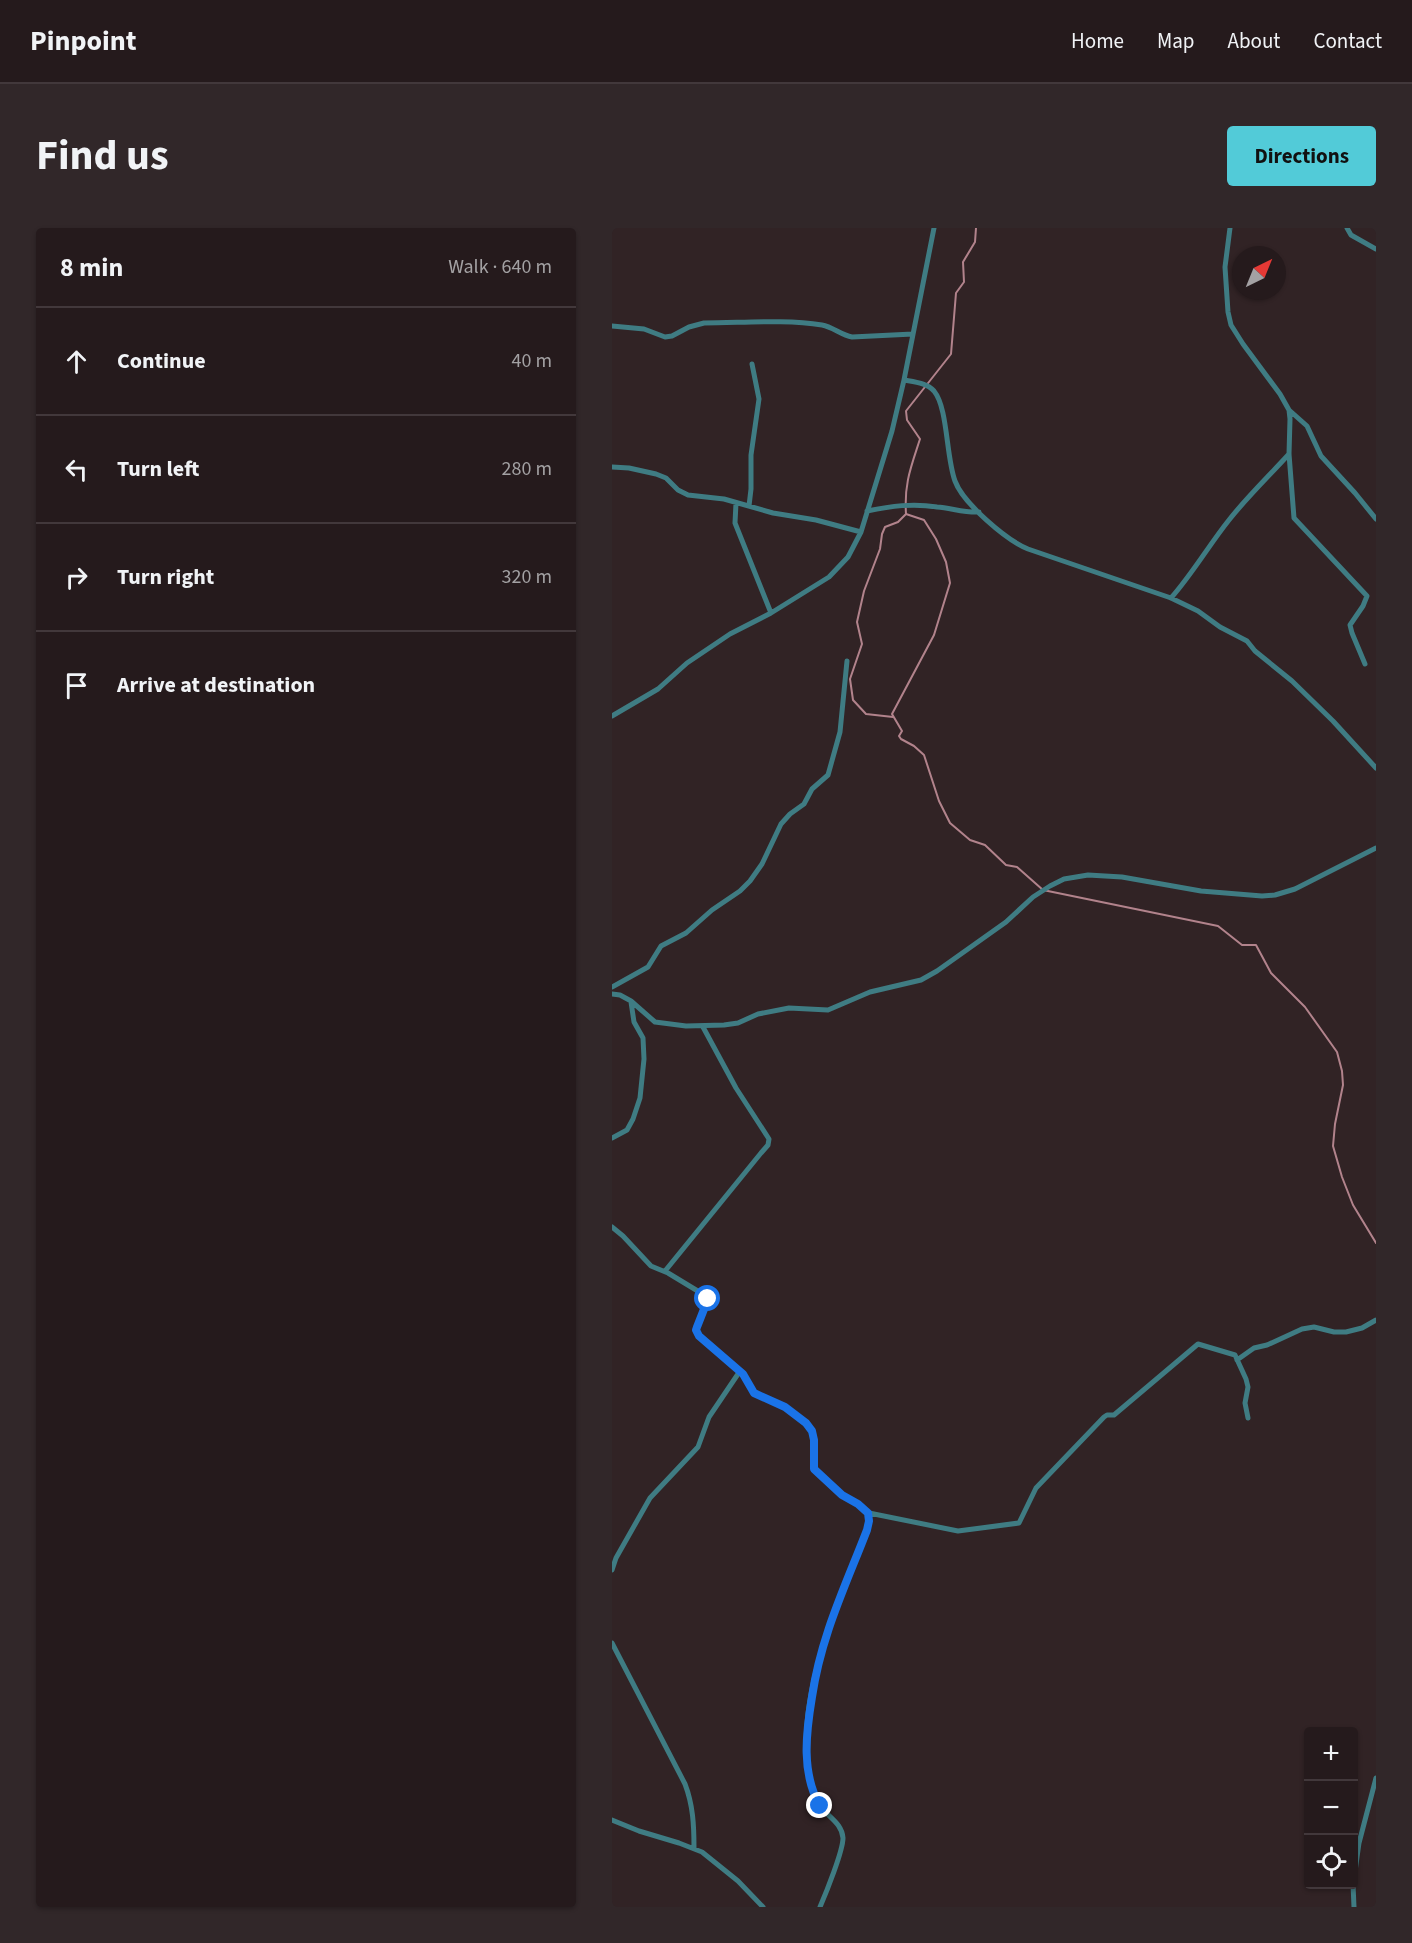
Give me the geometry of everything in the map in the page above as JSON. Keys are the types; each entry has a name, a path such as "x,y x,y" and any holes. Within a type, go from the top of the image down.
{"street":[{"path":"612,716 658,689 687,663 730,634 771,613 829,577 848,557 861,532 884,462 904,380 934,228"},
{"path":"1230,228 1225,271 1231,325 1289,410 1307,426 1321,456 1376,519"},
{"path":"1347,228 1351,235 1376,249"},
{"path":"612,326 644,329 665,337 704,323 806,323 827,326 844,336 852,337 913,334"},
{"path":"749,506 759,399 752,364"},
{"path":"904,380 926,385 934,391 943,412 950,464 956,483 979,512 1010,539 1028,549 1171,598 1198,611 1220,627 1247,641 1255,651 1292,681 1333,721 1376,768"},
{"path":"1289,410 1289,454 1294,518 1367,596 1350,625 1365,664"},
{"path":"1171,598 1234,513 1289,454"},
{"path":"612,468 643,471 666,478 683,493 816,520 861,532"},
{"path":"736,503 735,523 771,613"},
{"path":"867,511 905,505 934,506 969,513 979,512"},
{"path":"612,987 648,967 661,946 686,933 745,886 762,864 780,824 804,804 812,789 828,775 840,732 847,661"},
{"path":"612,994 620,995 631,1001 659,1024 703,1027 738,1023 758,1014 778,1010 828,1010 870,992 921,980 958,957 1006,921 1033,897 1064,879 1088,875 1122,877 1201,891 1262,897 1295,889 1376,848"},
{"path":"612,1138 627,1130 640,1098 644,1043 634,1022 631,1001"},
{"path":"665,1271 768,1145 769,1139 736,1088 703,1027"},
{"path":"612,1227 651,1266 665,1271 706,1296 707,1300 697,1327 697,1334 740,1371 754,1393 785,1407 806,1423 812,1431 814,1440 814,1469 842,1495 868,1513 958,1531 1019,1523 1036,1488 1104,1417 1114,1415 1200,1344 1234,1353 1248,1387 1245,1403 1248,1418"},
{"path":"1237,1360 1254,1348 1267,1345 1302,1329 1314,1327 1334,1332 1346,1332 1362,1328 1376,1320"},
{"path":"612,1570 616,1558 650,1498 698,1447 709,1417 740,1371"},
{"path":"820,1907 843,1840 838,1824 815,1798 806,1747 809,1712 824,1640 867,1530 868,1513"},
{"path":"612,1643 685,1784 693,1816 694,1848"},
{"path":"1358,1850 1376,1778"},
{"path":"612,1820 694,1848 713,1860 738,1881 763,1907"},
{"path":"1353,1889 1354,1907"}],"waterway":[{"path":"976,228 975,242 963,262 964,282 956,293 951,354 906,411 907,420 920,439 907,484 906,514 924,520 936,539 946,562 950,583 934,635 892,714 902,731 899,736 924,755 939,801 950,823 970,840 985,845 1006,865 1017,867 1043,890 1218,926 1242,945 1256,945 1271,973 1305,1007 1337,1052 1343,1085 1333,1146 1353,1205 1376,1243"},
{"path":"893,717 866,714 853,700 850,679 862,644 857,622 864,591 880,549 882,534 885,527 898,522 906,514"}],"route":[{"path":"708,1299 696,1330 697,1334 743,1374 754,1393 785,1407 806,1423 812,1431 814,1440 814,1469 826,1483 864,1508 869,1517 867,1530 824,1640 813,1685 806,1747 810,1778 815,1798 820,1806"}]}
